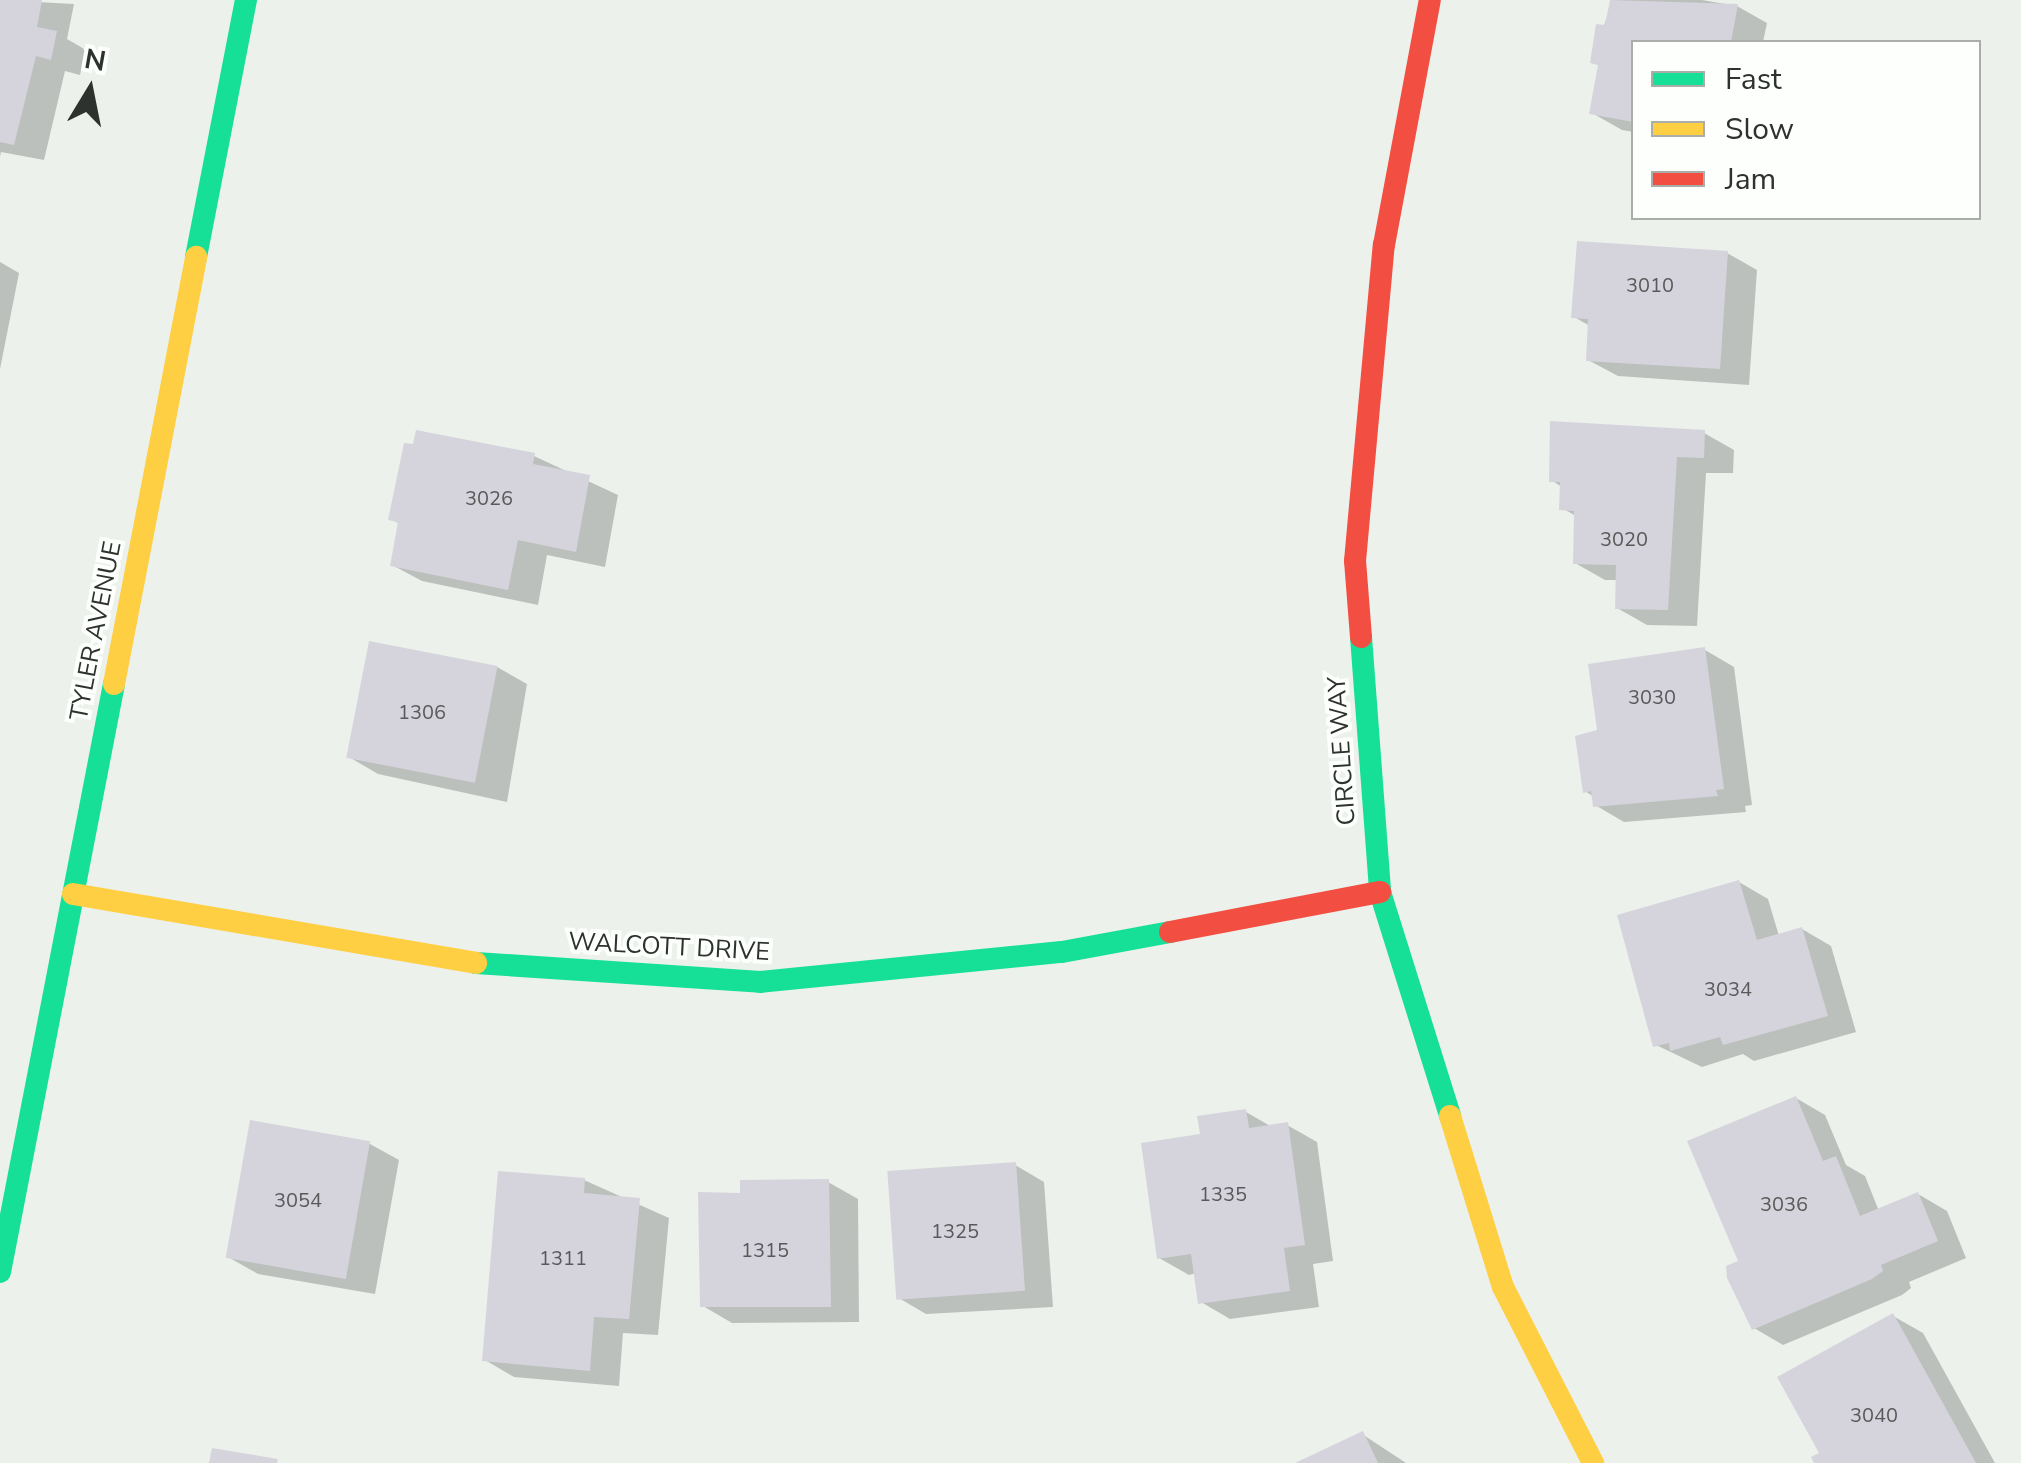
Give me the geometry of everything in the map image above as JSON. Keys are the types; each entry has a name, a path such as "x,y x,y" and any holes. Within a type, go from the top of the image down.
{"street":[{"name":"TYLER AVENUE","path":"0,1272 246,0"},
{"name":"CIRCLE WAY","path":"1430,0 1384,245 1355,561 1380,892 1503,1287 1592,1463"},
{"name":"WALCOTT DRIVE","path":"73,894 470,962 760,982 1062,952 1380,892"}],"building":[{"path":"0,0 42,0 37,27 57,31 51,60 36,56 14,145 0,142"},
{"path":"1610,0 1738,4 1731,40 1631,40 1631,121 1589,114 1598,65 1590,63 1596,24 1605,25"},
{"path":"1577,241 1728,251 1720,369 1586,361 1588,319 1571,318"},
{"path":"1550,421 1705,430 1704,458 1677,457 1668,610 1615,609 1616,565 1573,564 1574,511 1559,510 1560,482 1549,482"},
{"path":"416,430 535,453 533,464 590,475 576,552 518,540 508,590 390,566 398,522 388,520 404,443 413,444"},
{"path":"369,641 498,666 475,783 346,758"},
{"path":"1705,647 1724,789 1716,790 1718,796 1593,807 1591,791 1583,793 1575,736 1597,730 1588,664"},
{"path":"1739,880 1757,940 1802,927 1828,1016 1723,1045 1720,1037 1670,1051 1669,1043 1653,1047 1617,915"},
{"path":"1796,1096 1823,1161 1836,1156 1860,1216 1918,1192 1938,1241 1881,1265 1883,1271 1872,1279 1752,1330 1727,1278 1726,1266 1738,1261 1687,1141"},
{"path":"1246,1109 1249,1128 1288,1122 1305,1245 1284,1248 1290,1291 1198,1304 1191,1254 1157,1259 1141,1143 1200,1134 1197,1116"},
{"path":"250,1120 370,1141 346,1279 226,1258"},
{"path":"1016,1162 1025,1291 896,1300 887,1171"},
{"path":"498,1171 585,1178 584,1193 640,1198 629,1319 594,1317 590,1371 482,1361"},
{"path":"829,1179 831,1307 700,1307 698,1192 740,1193 740,1180"},
{"path":"1893,1313 1976,1463 1814,1463 1811,1457 1819,1453 1777,1377"},
{"path":"1363,1431 1378,1463 1295,1463"},
{"path":"212,1448 278,1459 277,1463 209,1463"}],"traffic: fast":[{"path":"196,257 246,0"},
{"path":"1361,637 1380,892 1450,1116"},
{"path":"0,1272 114,684"},
{"path":"476,963 760,982 1062,952 1170,932"}],"traffic: slow":[{"path":"114,684 196,257"},
{"path":"73,894 476,963"},
{"path":"1450,1116 1503,1287 1593,1463"}],"traffic: jam":[{"path":"1361,637 1355,561 1384,245 1430,0"},
{"path":"1170,932 1380,892"}]}
